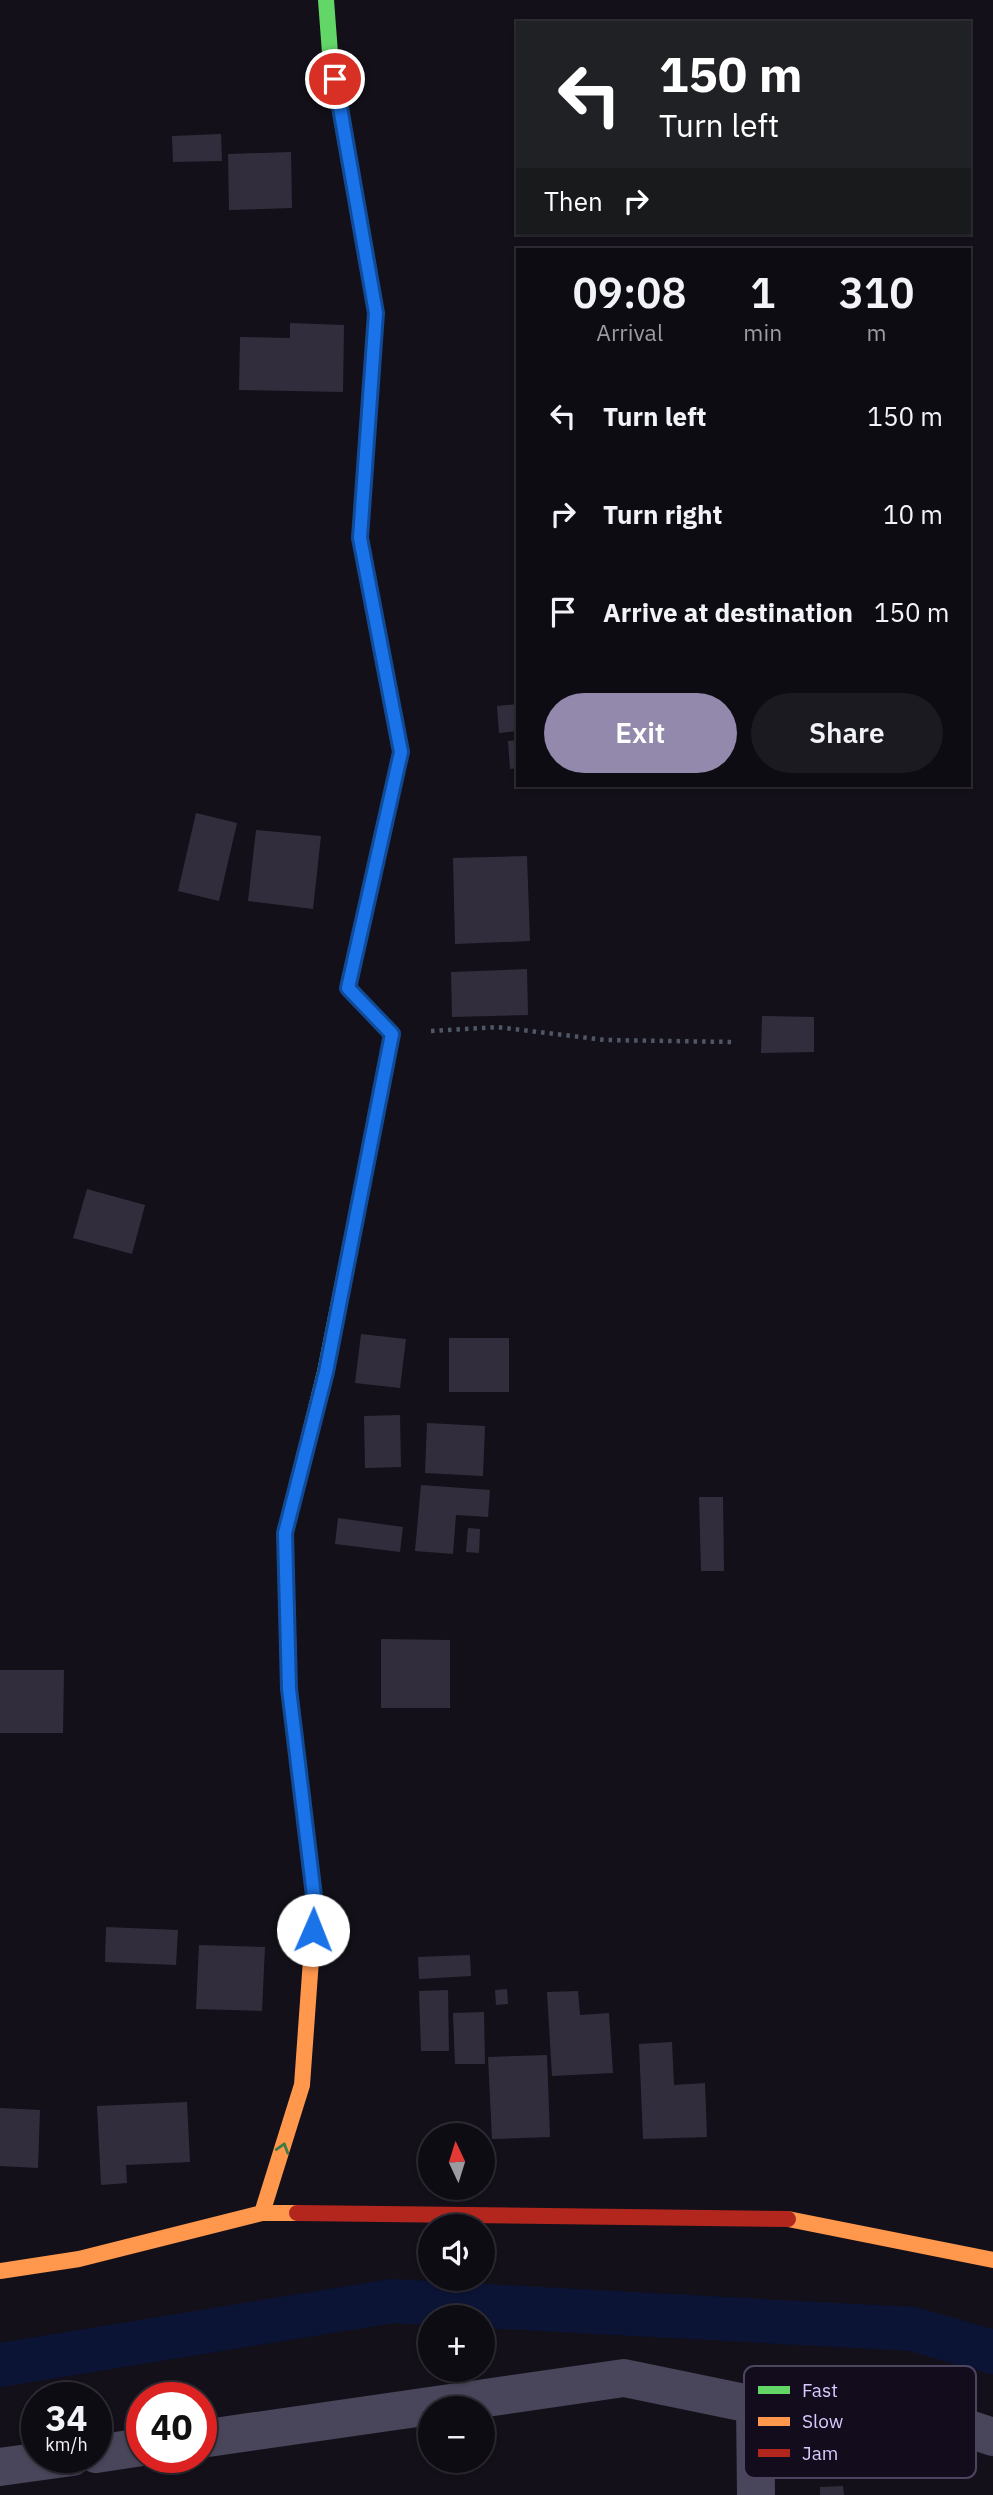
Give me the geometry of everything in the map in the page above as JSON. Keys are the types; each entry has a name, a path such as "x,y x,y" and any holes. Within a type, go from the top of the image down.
{"street":[{"path":"262,2213 302,2085 315,1904 289,1689 285,1533 326,1372 392,1034 348,988 401,752 360,538 376,313 330,52 326,0"},
{"path":"0,2271 79,2259 262,2213 790,2219 993,2260"},
{"path":"217,2437 624,2378 744,2403"},
{"path":"976,2431 993,2437"},
{"path":"0,2467 21,2464"}],"path":[{"path":"392,1034 497,1027 605,1040 733,1042"}],"building":[{"path":"221,134 222,161 173,162 172,136"},
{"path":"291,152 292,208 229,210 228,154"},
{"path":"290,323 344,325 343,392 239,390 240,337 290,338"},
{"path":"516,704 516,731 499,733 497,706"},
{"path":"516,740 516,768 510,769 508,741"},
{"path":"196,813 237,823 219,901 178,891"},
{"path":"256,830 321,836 313,909 248,901"},
{"path":"527,856 530,941 455,944 453,858"},
{"path":"527,969 528,1015 452,1017 451,972"},
{"path":"762,1016 814,1017 814,1052 761,1053"},
{"path":"87,1189 145,1205 132,1254 73,1238"},
{"path":"361,1334 406,1339 400,1388 355,1383"},
{"path":"449,1338 509,1338 509,1392 449,1392"},
{"path":"400,1415 401,1467 365,1468 364,1416"},
{"path":"427,1423 485,1426 483,1476 425,1473"},
{"path":"421,1485 490,1490 488,1517 456,1515 453,1554 415,1551"},
{"path":"699,1497 723,1497 724,1571 701,1571"},
{"path":"338,1518 403,1527 400,1552 335,1544"},
{"path":"468,1528 480,1529 479,1553 466,1552"},
{"path":"381,1639 450,1640 450,1708 381,1708"},
{"path":"0,1670 64,1670 63,1733 0,1733"},
{"path":"106,1927 178,1930 176,1965 105,1962"},
{"path":"199,1945 265,1947 262,2011 196,2009"},
{"path":"470,1955 471,1976 419,1979 418,1957"},
{"path":"507,1989 508,2004 496,2005 495,1990"},
{"path":"448,1990 449,2051 421,2051 419,1991"},
{"path":"578,1991 580,2015 609,2013 613,2073 552,2076 547,1992"},
{"path":"484,2012 485,2064 455,2064 453,2013"},
{"path":"672,2042 674,2085 705,2083 707,2137 643,2139 639,2044"},
{"path":"547,2055 550,2137 495,2139 495,2123 491,2123 488,2057"},
{"path":"187,2102 190,2162 126,2165 127,2183 101,2185 97,2106"},
{"path":"0,2108 40,2110 38,2168 0,2166"},
{"path":"843,2486 844,2495 820,2495 820,2487"}],"waterway":[{"path":"0,2365 392,2301 912,2329 993,2352"}],"traffic: fast":[{"path":"326,0 330,53 364,245"},
{"path":"288,1634 285,1533 325,1372 381,1092"}],"traffic: slow":[{"path":"381,1092 392,1034 348,988 401,751"},
{"path":"262,2213 302,2085 315,1904 289,1689 288,1634"},
{"path":"0,2271 79,2259 262,2213 297,2213"},
{"path":"788,2219 993,2260"}],"traffic: jam":[{"path":"364,245 376,313 360,539 401,751"},
{"path":"297,2213 788,2219"}],"route":[{"path":"313,1930 315,1904 289,1689 285,1533 326,1372 392,1034 348,988 401,752 360,538 376,313 335,79"}]}
